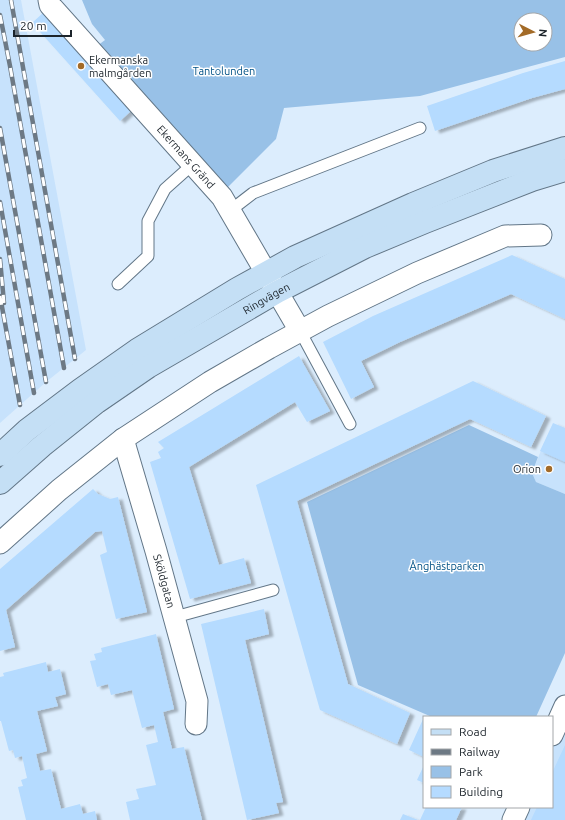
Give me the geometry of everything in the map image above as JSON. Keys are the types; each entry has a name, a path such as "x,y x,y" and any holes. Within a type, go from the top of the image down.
{"main road":[{"path":"0,455 28,430 74,394 137,350 266,273 312,248 412,204 493,171 565,148"},
{"name":"Ringvägen","path":"0,483 42,446 97,402 148,367 277,292 365,247 532,180 565,170"}],"street":[{"name":"Ekermans Gränd","path":"48,0 50,5 222,197 231,210 300,331"},
{"path":"0,543 59,490 123,439 210,382 300,331 417,273 505,236 542,235"},
{"name":"Sköldgatan","path":"123,439 175,616 197,701 196,724"},
{"path":"553,733 565,706"},
{"path":"513,820 519,808"}],"lane":[{"path":"231,210 253,193 420,128"},
{"path":"118,284 148,256 148,221 165,189 193,164"},
{"path":"300,331 350,424"},
{"path":"175,616 273,590"}],"shaded area":[{"path":"0,0 21,0 86,350 46,382 0,423"},
{"name":"Orion","path":"544,443 565,452 565,494 536,482 532,473"},
{"path":"565,697 565,820 509,820 514,808 553,808 553,723"}],"green space":[{"name":"Tantolunden","path":"82,0 565,0 565,57 420,96 284,108 276,139 228,187 97,46 105,40 92,24"},
{"name":"Ånghästparken","path":"469,425 538,457 532,473 536,482 565,494 565,653 536,716 430,716 358,685 307,502"}],"building":[{"name":"Ekermanska malmgården","path":"44,12 132,110 120,121 32,23"},
{"path":"565,61 565,89 532,98 435,131 427,106 523,73"},
{"path":"512,255 565,279 565,319 511,294 400,342 361,361 374,387 351,399 323,342 373,316"},
{"path":"299,356 330,411 307,422 295,402 189,467 219,565 244,558 251,583 190,599 150,462 161,458 158,452 164,448 158,442"},
{"path":"473,381 546,416 531,447 470,419 297,501 348,684 410,713 397,744 320,710 256,485"},
{"path":"553,423 565,428 565,462 540,451"},
{"path":"93,489 98,494 110,499 118,497 147,612 116,619 100,555 107,552 102,531 95,532 6,610 15,647 0,651 0,569"},
{"path":"264,609 269,634 245,640 283,802 276,803 279,813 247,820 201,624"},
{"path":"156,634 174,709 163,712 172,749 184,747 202,820 130,820 126,802 139,799 136,789 156,785 146,745 158,742 154,725 142,728 132,690 111,695 108,684 97,687 90,661 96,660 94,654 102,652 101,648"},
{"path":"46,662 48,672 60,669 66,694 55,697 58,706 37,711 47,751 36,754 40,771 51,769 61,809 80,804 83,814 95,811 97,820 26,820 18,787 23,786 21,780 27,778 22,756 15,758 13,750 9,751 0,721 0,677 4,676 3,673"},
{"path":"423,719 423,757 409,750"},
{"path":"565,745 565,820 531,820 537,808 553,808 553,771"},
{"path":"423,767 423,783 417,780"},
{"path":"426,808 462,808 456,820 420,820"},
{"path":"403,814 418,820 400,820"}],"railway":[{"path":"11,0 75,359"},
{"path":"0,15 64,368"},
{"path":"0,128 46,382"},
{"path":"0,202 34,393"},
{"path":"0,259 4,303"},
{"path":"0,296 20,405"}],"place":[{"name":"Ekermanska malmgården","path":"81,66"},
{"name":"Orion","path":"549,469"}]}
